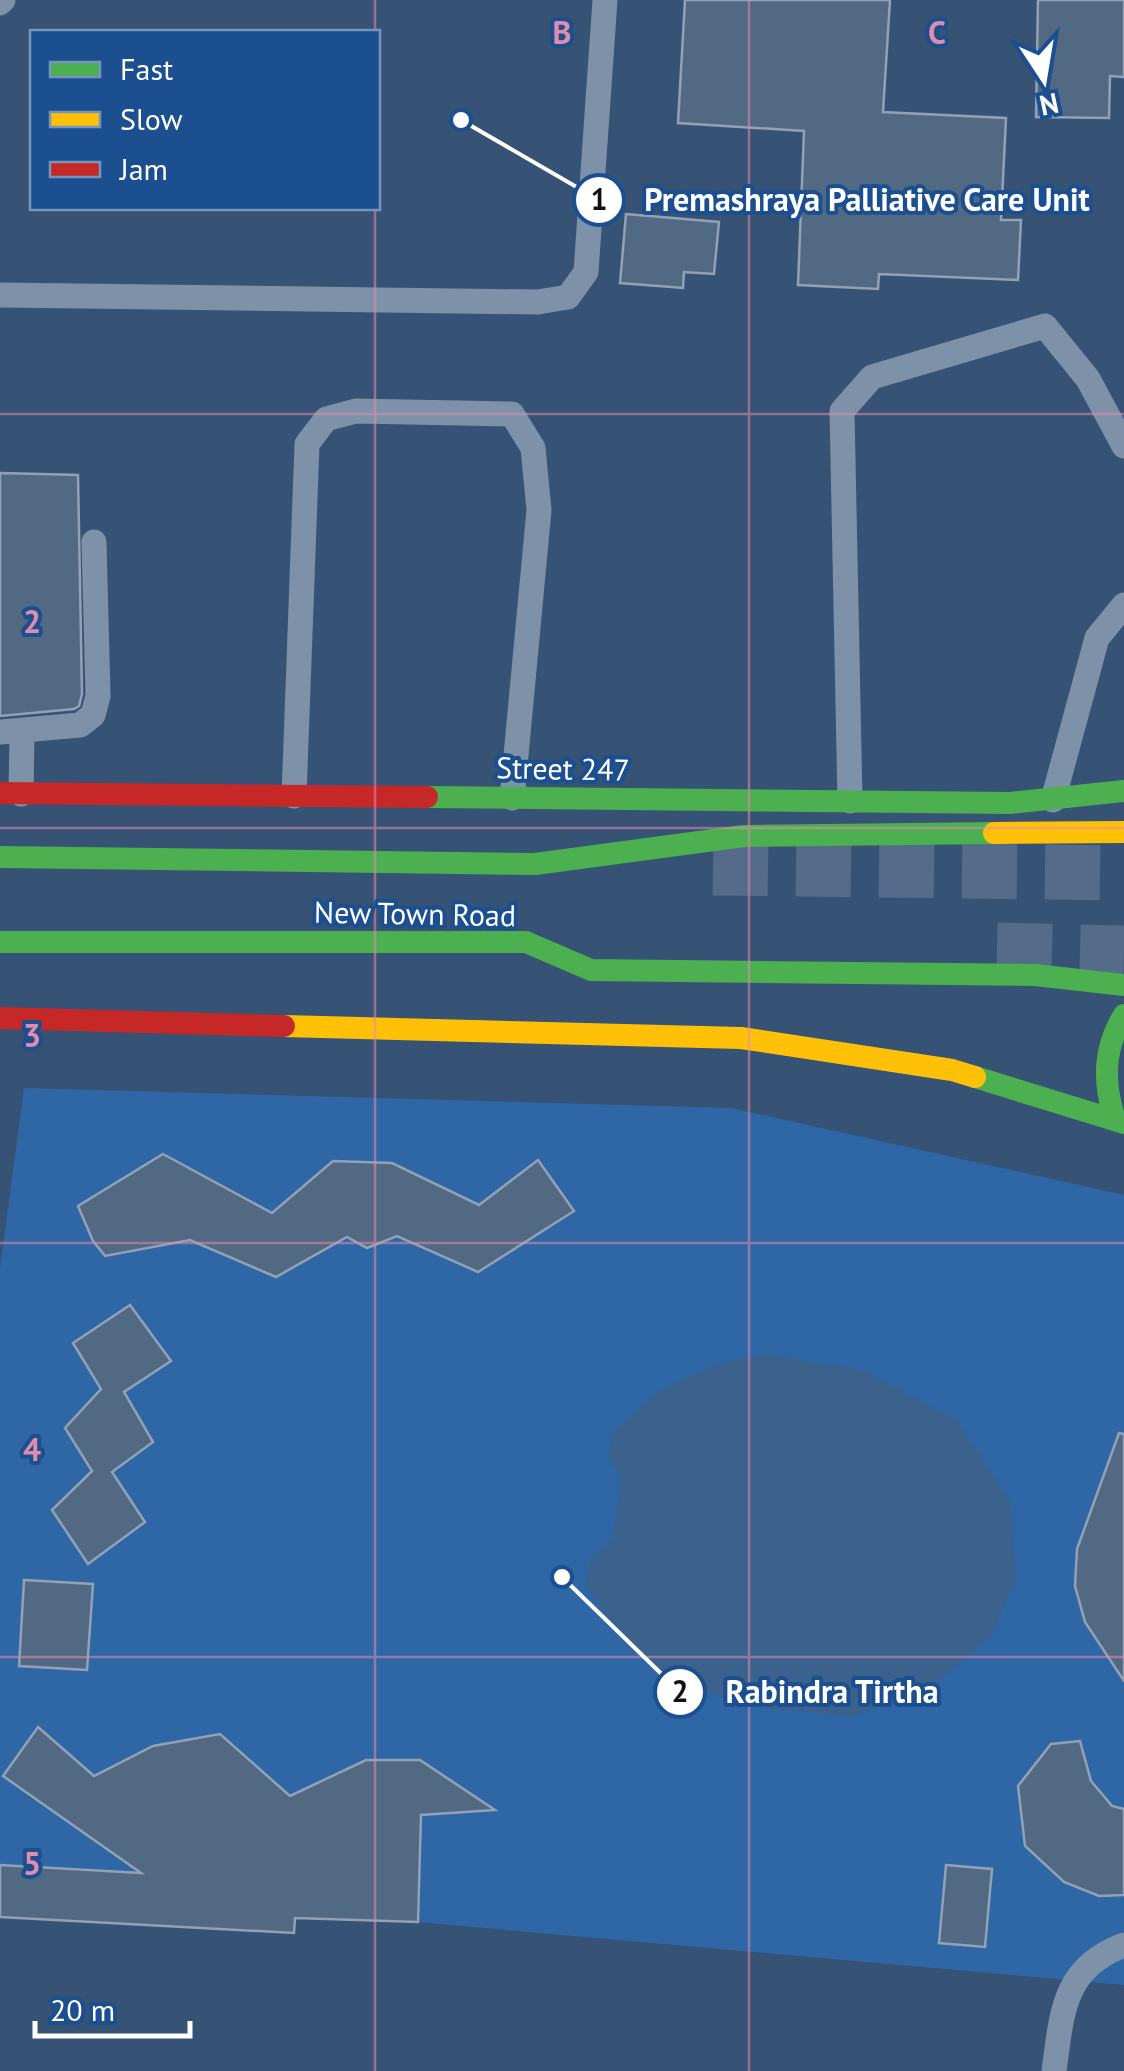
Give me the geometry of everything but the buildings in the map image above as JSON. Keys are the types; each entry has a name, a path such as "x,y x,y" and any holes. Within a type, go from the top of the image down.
{"main road":[{"name":"Street 247","path":"10,794 1010,804 1124,791"},
{"path":"534,864 744,836 1124,832"},
{"path":"0,857 673,868"},
{"name":"New Town Road","path":"0,942 526,942 591,970 1035,975 1124,984"},
{"path":"526,942 582,942"},
{"path":"1120,1122 1105,1092 1105,1056 1124,1015"},
{"path":"0,1018 741,1038 952,1070 1120,1122"}],"lane":[{"path":"0,295 538,302 568,296 586,272 605,0"},
{"path":"850,801 842,411 872,377 1046,326 1088,379 1124,446"},
{"path":"294,796 306,444 326,419 356,410 512,414 533,448 539,510 512,798"},
{"path":"10,794 11,732 80,726 93,715 98,696 94,542"},
{"path":"1054,800 1097,638 1124,605"},
{"path":"1054,2071 1064,2000 1084,1968 1109,1950 1124,1945"}],"shaded area":[{"path":"24,1088 731,1108 1124,1195 1124,1985 0,1885 0,1268"},
{"path":"766,1355 862,1370 956,1420 1010,1501 1016,1578 991,1636 935,1684 854,1716 760,1708 678,1684 625,1644 586,1586 592,1557 612,1539 622,1478 607,1456 613,1432 660,1391 716,1364"}],"tunnel":[{"path":"713,868 1124,873"},
{"path":"997,950 1124,953"}],"traffic: fast":[{"path":"427,797 1010,803 1124,791"},
{"path":"0,857 535,864 744,836 994,833"},
{"path":"0,942 526,942 591,970 1035,975 1124,985"},
{"path":"1115,1120 1107,1066 1112,1040 1124,1015"},
{"path":"975,1077 1124,1123"}],"traffic: slow":[{"path":"994,833 1124,832"},
{"path":"284,1026 741,1038 952,1070 975,1077"}],"traffic: jam":[{"path":"0,793 427,797"},
{"path":"0,1018 284,1026"}],"place":[{"name":"Premashraya Palliative Care Unit","path":"461,120"},
{"name":"Rabindra Tirtha","path":"562,1577"}]}
